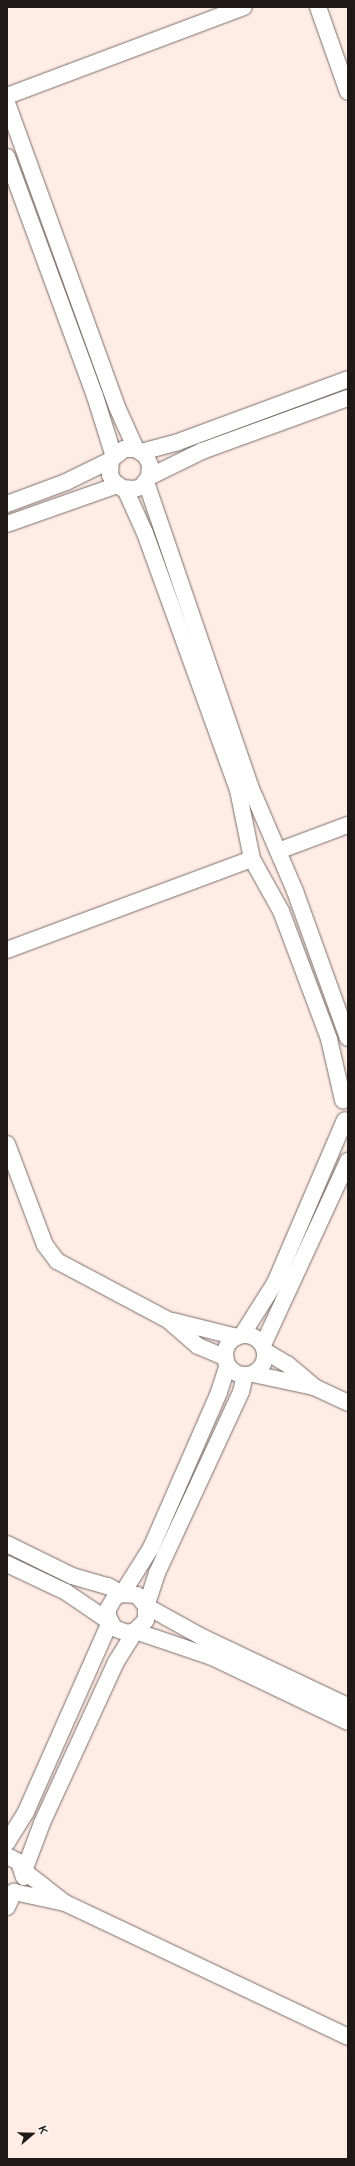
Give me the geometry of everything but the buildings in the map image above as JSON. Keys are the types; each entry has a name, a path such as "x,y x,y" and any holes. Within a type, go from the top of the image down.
{"street":[{"path":"7,96 244,7"},
{"path":"318,7 348,92"},
{"path":"7,103 117,407 138,450 150,465 147,479 216,708 238,790 252,859 284,918 329,1039 345,1096 342,1113 346,1122 275,1283 240,1336 228,1345 227,1361 219,1392 150,1548 122,1594 110,1603 108,1609 110,1622 26,1812 7,1843"},
{"path":"7,157 69,324 112,458 110,475 122,487 145,533 216,708 278,851 348,1038"},
{"path":"69,324 85,318"},
{"path":"7,504 66,482 112,458 124,449 138,450 178,442 348,379"},
{"path":"297,398 304,414"},
{"path":"7,524 122,487 134,489 147,479 202,451 348,398"},
{"path":"278,851 348,825"},
{"path":"7,950 252,859"},
{"path":"7,1144 45,1245 57,1261 168,1320 198,1346 227,1361 235,1372 314,1387 348,1403"},
{"path":"7,1907 11,1893 24,1881 24,1871 42,1823 116,1662 135,1631 146,1620 146,1606 157,1573 249,1374 262,1367 264,1348 348,1161"},
{"path":"168,1320 240,1336 254,1337 264,1348 287,1364 314,1387"},
{"path":"7,1544 72,1576 108,1586 122,1594 137,1595 146,1606 228,1657 348,1722"},
{"path":"7,1564 66,1592 110,1622 120,1631 135,1631 228,1657 348,1706"},
{"path":"7,1856 19,1862 24,1871 65,1903 348,2037"},
{"path":"11,1893 65,1903"}],"shaded area":[{"path":"7,7 348,7 348,2159 7,2159"}]}
